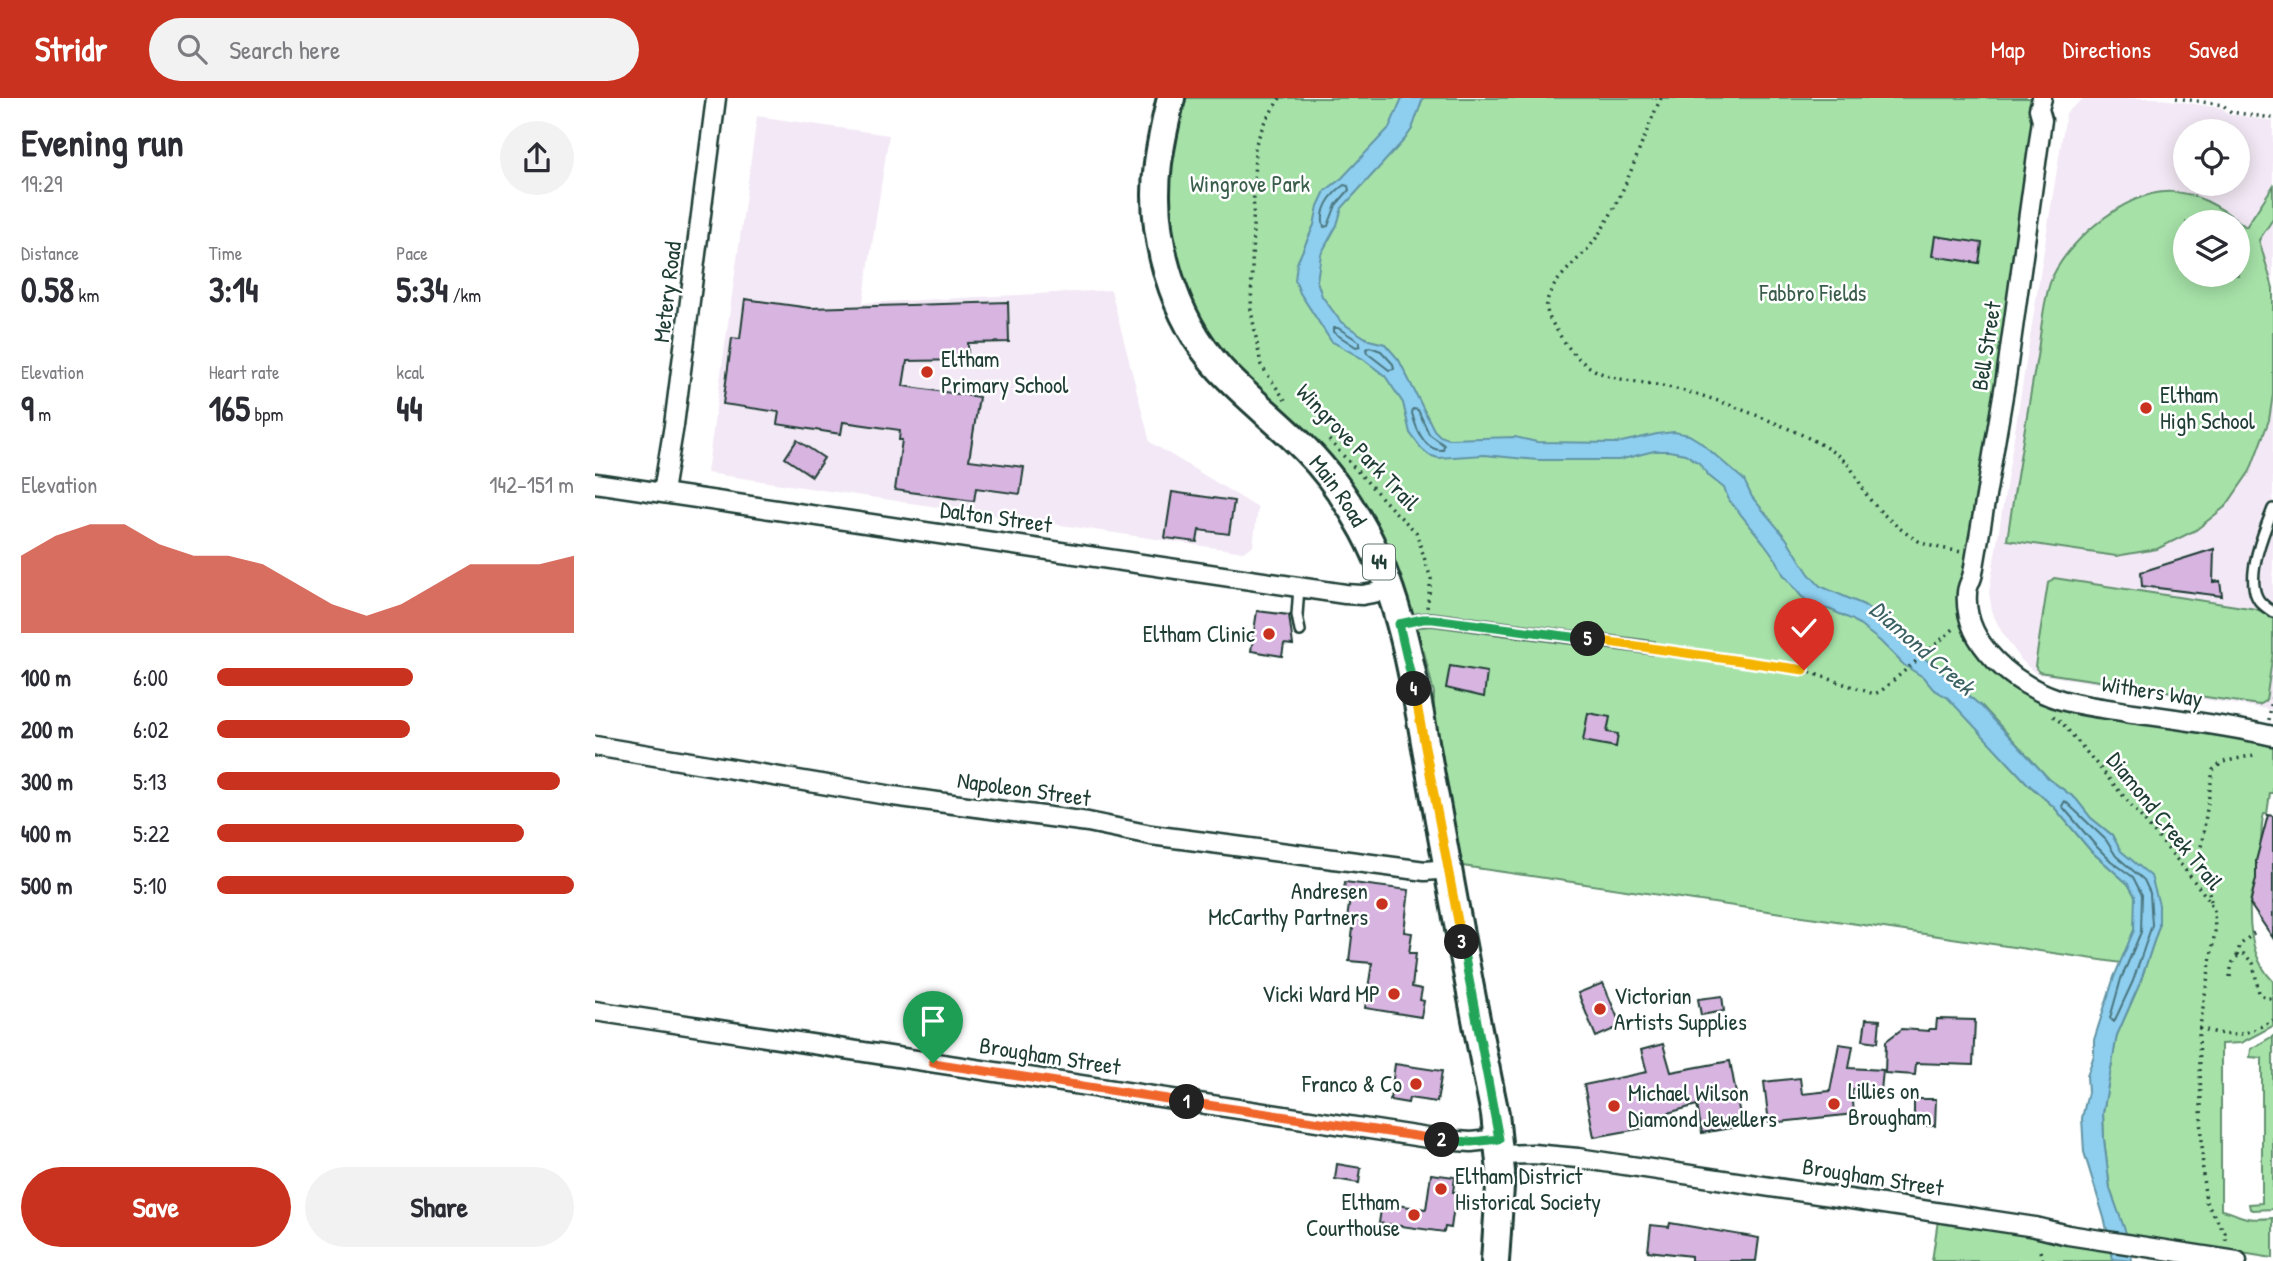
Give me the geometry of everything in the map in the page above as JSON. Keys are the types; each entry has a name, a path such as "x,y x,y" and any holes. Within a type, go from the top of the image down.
{"main road":[{"name":"Main Road","path":"1171,98 1158,163 1157,190 1163,252 1177,300 1203,347 1220,369 1308,451 1337,486 1365,532 1390,590 1411,621 1424,737 1499,1147 1500,1209 1495,1261"}],"street":[{"name":"Metery Road","path":"663,492 716,98"},
{"name":"Bell Street","path":"2042,98 2039,109 2042,120"},
{"name":"Bell Street","path":"1983,634 1971,622 1967,589 1972,578 2008,368 2042,120 2054,98"},
{"name":"Dalton Street","path":"595,483 1299,587 1361,595 1390,590"},
{"name":"Withers Way","path":"1983,634 2027,682 2043,693 2070,702 2273,736"},
{"name":"Napoleon Street","path":"595,746 893,796 1088,822 1151,835 1425,871 1448,869"},
{"name":"Brougham Street","path":"595,1011 2035,1227 2068,1235 2237,1261"}],"lane":[{"path":"2273,509 2261,538 2253,582 2256,596 2273,612"},
{"path":"1299,587 1297,615 1300,631"},
{"path":"1411,621 1645,647"}],"path":[{"name":"Wingrove Park Trail","path":"1280,98 1265,121 1255,146 1251,310 1261,365 1291,407"},
{"path":"1661,98 1618,201 1605,225 1549,293 1547,310 1570,349 1582,363 1609,377 1657,384 1718,400 1776,423 1831,451 1846,462 1879,509 1923,544 1963,552 1961,560"},
{"path":"2176,98 2223,105 2231,112 2273,118"},
{"name":"Wingrove Park Trail","path":"1324,437 1416,532 1431,579 1426,613 1411,621"},
{"path":"1645,647 1797,668 1870,694 1881,691 1955,628"},
{"name":"Diamond Creek Trail","path":"2052,716 2063,724 2213,906 2215,930 2199,1028 2204,1196 2210,1212 2225,1233 2226,1246"},
{"path":"2213,906 2200,854 2211,775 2218,764 2254,755"},
{"path":"2230,977 2232,962 2240,945 2256,931"},
{"path":"2237,956 2248,956 2253,963 2259,993 2266,998 2273,998"},
{"path":"2199,1028 2225,1035 2241,1035 2273,1020"},
{"path":"2040,1251 2043,1261"}],"shaded area":[{"name":"Eltham High School","path":"2084,98 2156,98 2222,108 2229,114 2273,121 2273,710 2036,674 2021,660 2000,629 1992,612 1989,592 2066,113"},
{"name":"Eltham Primary School","path":"757,116 889,135 863,303 1111,290 1150,442 1258,508 1253,546 1243,552 707,473"}],"green space":[{"path":"1182,98 2038,98 2006,332 1962,594 2007,679 2205,731 2273,745 2273,793 2270,793 2267,814 2264,814 2263,818 2250,915 2257,955 2273,981 2273,1026 2241,1043 2221,1044 2221,1210 2250,1219 2273,1218 2273,1258 2127,1238 2110,1189 2103,1113 2117,1035 2140,983 2159,926 2112,835 2091,818 2076,799 2049,779 1983,707 1982,734 2027,783 2054,807 2091,851 2128,884 2135,896 2134,930 2121,963 1456,865 1433,737 1434,693 1424,652 1412,628 1431,626 1653,655 1655,641 1432,612 1409,614 1394,565 1227,363 1184,291 1168,216 1167,183"},
{"path":"2273,186 2273,219 2259,240 2273,288 2273,395 2269,420 2250,471 2226,506 2196,530 2157,549 2116,556 2007,540 2045,302 2053,275 2063,259 2088,231 2116,210 2135,200 2171,192 2173,196 2194,196 2223,210 2173,210 2173,287 2250,287 2250,221"},
{"path":"2054,578 2256,609 2273,616 2273,653 2266,701 2259,705 2039,672 2035,666 2048,583"},
{"path":"2273,1036 2273,1209 2253,1210 2249,1204 2262,1203 2262,1058 2250,1057 2251,1049"},
{"path":"1938,1220 2111,1247 2114,1261 1932,1261"}],"water":[{"path":"1402,98 1423,98 1412,129 1342,208 1337,225 1321,254 1317,281 1322,296 1341,322 1369,340 1385,344 1399,360 1434,430 1449,439 1515,437 1537,442 1617,443 1674,432 1689,435 1699,441 1744,480 1752,497 1786,538 1820,586 1864,605 1881,617 1909,645 1982,707 2049,779 2076,799 2091,818 2112,835 2121,851 2151,876 2159,905 2159,926 2140,983 2117,1035 2103,1113 2110,1189 2130,1244 2132,1261 2113,1259 2105,1221 2084,1152 2082,1118 2088,1092 2087,1076 2094,1055 2094,1040 2114,977 2134,930 2135,896 2128,884 2091,851 2054,807 2027,783 1948,698 1933,689 1923,677 1904,665 1880,641 1853,620 1813,605 1801,596 1783,574 1764,543 1729,500 1724,488 1709,476 1699,463 1685,454 1654,451 1619,460 1538,460 1484,455 1438,458 1421,448 1410,433 1403,403 1385,376 1363,359 1331,341 1300,293 1295,280 1297,263 1325,191 1342,178 1389,128"}],"building":[{"path":"1935,236 1982,243 1979,263 1932,256"},
{"path":"745,299 810,308 1008,302 1009,342 968,343 968,360 907,361 903,386 979,397 969,460 1024,467 1020,494 976,488 974,501 895,490 902,440 899,440 900,430 843,422 841,434 777,424 779,412 723,404 732,338 740,339"},
{"path":"797,440 824,458 812,476 785,458"},
{"path":"1172,492 1234,501 1229,534 1199,530 1197,542 1165,538"},
{"path":"2214,549 2213,582 2220,581 2222,596 2142,586 2141,572"},
{"name":"Eltham Clinic","path":"1257,611 1289,615 1293,645 1284,644 1282,656 1251,651"},
{"path":"1450,666 1487,672 1484,697 1446,688"},
{"path":"1588,713 1610,717 1607,732 1618,734 1616,747 1583,741"},
{"path":"2268,815 2273,816 2273,938 2250,904 2256,879 2256,861"},
{"path":"1345,882 1409,890 1404,932 1412,933 1409,953 1416,953 1412,987 1422,989 1420,1000 1424,1001 1421,1017 1365,1008 1372,963 1349,961 1354,920 1347,919 1350,898 1343,897"},
{"name":"Victorian Artists Supplies","path":"1603,983 1621,1026 1596,1037 1578,993"},
{"path":"1722,996 1724,1011 1701,1015 1698,999"},
{"path":"1866,1019 1880,1020 1878,1042 1863,1040"},
{"path":"1937,1019 1975,1020 1973,1065 1916,1063 1915,1075 1885,1073 1886,1041 1902,1029 1936,1029"},
{"path":"1663,1044 1671,1072 1730,1061 1742,1126 1702,1133 1697,1105 1642,1120 1644,1128 1594,1137 1584,1085 1647,1072 1641,1050"},
{"path":"1839,1044 1853,1046 1849,1068 1883,1070 1881,1091 1852,1089 1854,1114 1769,1123 1764,1082 1800,1078 1802,1094 1830,1091"},
{"name":"Franco & Co","path":"1395,1064 1442,1071 1437,1102 1409,1098 1408,1103 1390,1100"},
{"path":"1914,1099 1936,1099 1935,1126 1914,1125"},
{"path":"1337,1164 1361,1168 1359,1183 1335,1179"},
{"path":"1431,1174 1455,1177 1453,1192 1456,1192 1451,1228 1445,1227 1444,1232 1379,1223 1382,1203 1426,1209"},
{"path":"1670,1223 1759,1238 1756,1261 1691,1261 1691,1256 1648,1251 1651,1225 1669,1227"}],"place":[{"name":"Eltham Primary School","path":"927,372"},
{"name":"Eltham High School","path":"2146,408"},
{"name":"Eltham Clinic","path":"1269,634"},
{"name":"Andresen McCarthy Partners","path":"1382,904"},
{"name":"Vicki Ward MP","path":"1394,994"},
{"name":"Victorian Artists Supplies","path":"1600,1009"},
{"name":"Franco & Co","path":"1416,1084"},
{"name":"Lillies on Brougham","path":"1834,1104"},
{"name":"Michael Wilson Diamond Jewellers","path":"1614,1106"},
{"name":"Eltham District Historical Society","path":"1441,1189"},
{"name":"Eltham Courthouse","path":"1414,1215"}],"route":[{"path":"933,1063 1441,1140 1471,1142 1499,1139 1424,737 1399,624 1433,619 1804,670"}],"park label":[{"name":"Wingrove Park","path":"1250,184"},
{"name":"Fabbro Fields","path":"1813,293"}],"water label":[{"name":"Diamond Creek","path":"1922,648"}]}
